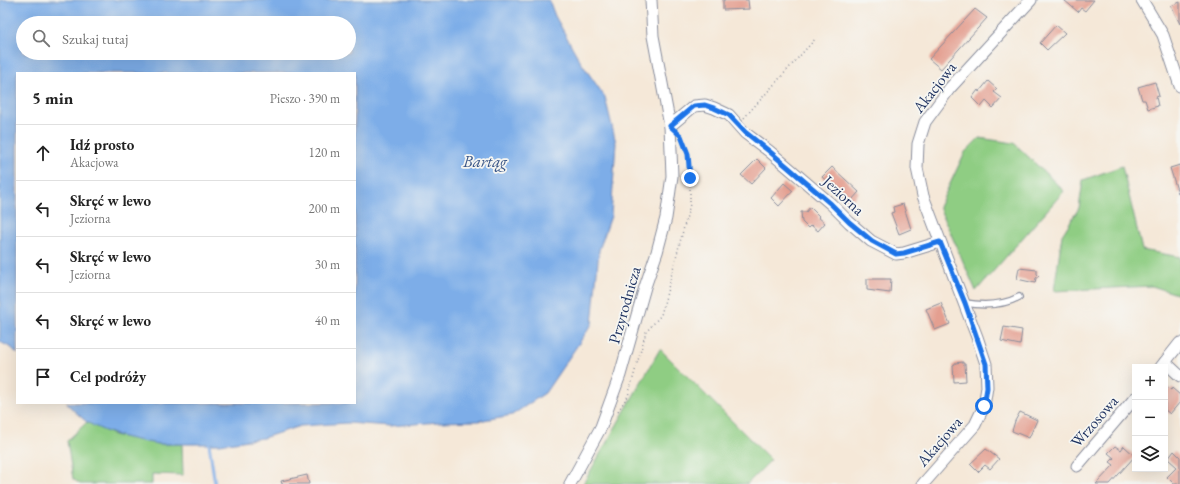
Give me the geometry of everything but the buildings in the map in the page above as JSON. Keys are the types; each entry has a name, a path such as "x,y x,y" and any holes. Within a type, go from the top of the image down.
{"street":[{"path":"651,0 653,36 670,126"},
{"name":"Akacjowa","path":"923,484 975,425 984,406 987,388 986,364 965,303 923,196 917,168 918,144 925,122 950,88 1031,0"},
{"path":"1142,0 1163,35 1180,86"},
{"name":"Jeziorna","path":"670,126 694,106 705,105 729,115 745,132 831,204 849,222 872,241 896,254 940,242"},
{"name":"Przyrodnicza","path":"570,484 600,427 620,374 645,287 657,252 666,218 672,176 670,126"},
{"path":"1164,364 1180,342"},
{"path":"1168,368 1180,376"},
{"name":"Wrzosowa","path":"1077,466 1133,400"}],"lane":[{"path":"965,303 985,305 1000,304 1009,302 1019,297"}],"path":[{"path":"739,125 816,38"},
{"path":"616,413 628,396 646,332 661,314 690,204 688,154 681,136 670,126"}],"green space":[{"path":"979,138 1014,143 1064,191 976,291 939,207 965,152"},
{"path":"1122,166 1142,250 1180,257 1180,295 1152,286 1054,291 1062,235 1079,208 1083,180"},
{"path":"660,349 771,460 747,484 583,484"},
{"path":"87,422 114,435 158,444 182,444 183,475 152,474 152,484 80,484 73,479 67,441"}],"water":[{"name":"Bartąg","path":"0,0 549,0 555,16 580,61 605,97 616,143 611,216 599,250 592,324 545,393 512,415 478,421 439,422 390,426 348,423 300,426 263,438 220,444 158,444 112,434 95,427 87,422 67,404 356,404 356,72 16,72 16,353 12,348 0,342"}],"waterway":[{"path":"209,444 215,484"}],"route":[{"path":"690,178 688,154 681,136 670,126 694,106 705,105 729,115 745,132 831,204 849,222 872,241 896,254 940,242 965,303 986,364 987,388 984,406"}]}
